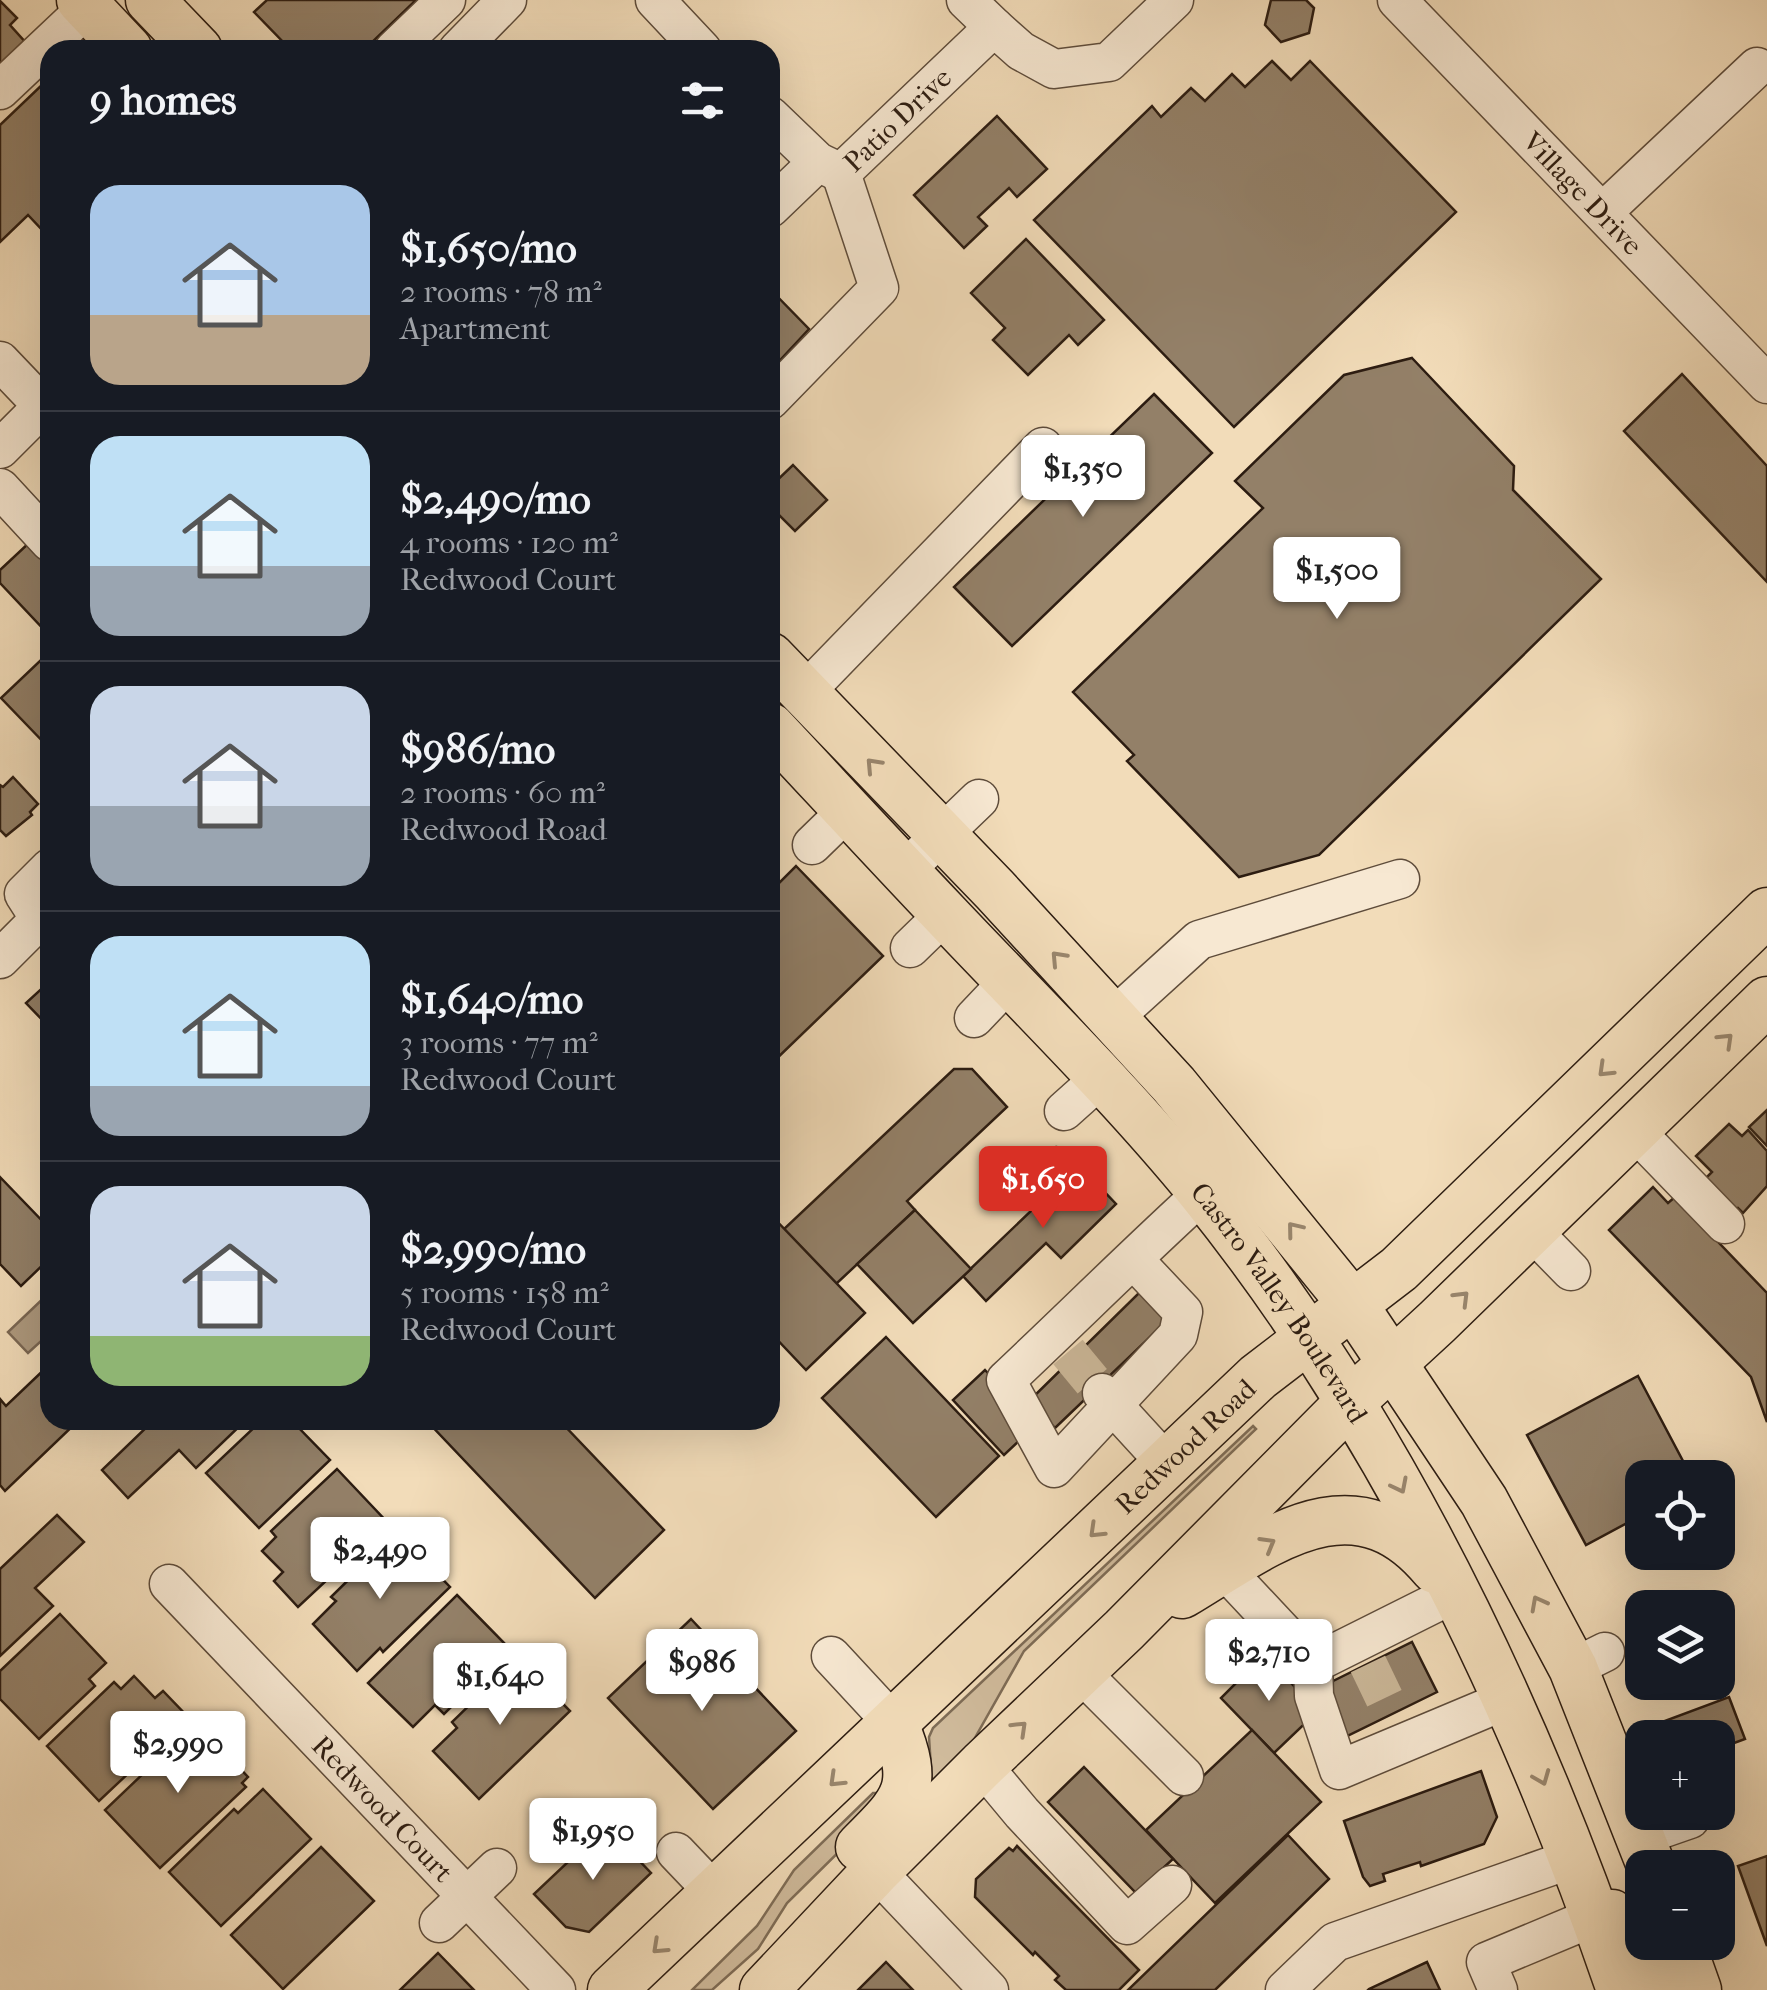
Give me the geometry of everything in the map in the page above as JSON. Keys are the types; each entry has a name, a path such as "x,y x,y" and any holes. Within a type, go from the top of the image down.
{"main road":[{"path":"150,0 188,40"},
{"path":"84,4 118,40"},
{"name":"Castro Valley Boulevard","path":"780,667 1112,1018 1238,1160 1354,1306 1589,1660 1646,1850"},
{"name":"Castro Valley Boulevard","path":"780,738 1102,1077 1203,1194 1308,1337 1380,1448 1455,1593 1574,1858 1621,1990"},
{"name":"Redwood Road","path":"612,1990 1258,1378 1399,1268 1767,912"},
{"path":"764,1990 982,1764 1124,1630 1391,1362 1438,1322 1767,1001"},
{"path":"1124,1630 1293,1530 1337,1518 1374,1524 1404,1540 1455,1593"},
{"path":"825,1924 822,1884 896,1812 909,1781 908,1756 894,1724"},
{"path":"1596,1916 1612,1914 1624,1922 1639,1942 1658,1990"},
{"path":"1686,1960 1697,1990"}],"street":[{"path":"404,40 446,0"},
{"path":"468,40 507,0"},
{"path":"655,0 693,40"},
{"path":"966,0 1021,51 1054,69 1110,62 1174,0"},
{"name":"Village Drive","path":"1397,0 1767,384"},
{"path":"49,40 84,4"},
{"name":"Patio Drive","path":"780,390 878,288 830,168 994,26"},
{"path":"0,90 40,49"},
{"path":"1603,212 1756,67"},
{"path":"780,125 830,168 780,201"},
{"path":"0,361 40,397"},
{"path":"0,449 40,408"},
{"path":"805,692 1043,447"},
{"path":"0,488 40,531"},
{"path":"905,870 979,799"},
{"path":"812,845 848,810"},
{"path":"0,959 40,919 24,894 40,878"},
{"path":"1112,1018 1199,940 1400,880"},
{"path":"910,948 945,914"},
{"path":"974,1018 1010,980"},
{"path":"1064,1111 1102,1077"},
{"path":"1634,1130 1725,1224"},
{"path":"1133,1259 1182,1312 1178,1335 1108,1399 1054,1468 1006,1380 1061,1343 1133,1259 1203,1194"},
{"path":"1531,1230 1571,1271"},
{"path":"1108,1399 1167,1464"},
{"path":"1224,1569 1313,1664 1314,1696 1339,1770 1398,1729 1506,1700"},
{"name":"Redwood Court","path":"169,1584 556,1990"},
{"path":"1313,1664 1363,1653 1455,1593"},
{"path":"831,1656 894,1724"},
{"path":"1078,1671 1184,1776"},
{"path":"982,1764 1022,1813 1127,1925 1172,1885"},
{"path":"1650,1850 1676,1830"},
{"path":"676,1852 716,1894"},
{"path":"1286,1990 1336,1942 1574,1858"},
{"path":"439,1924 497,1868"},
{"path":"876,1871 989,1990"},
{"path":"1492,1976 1596,1916"}],"shaded area":[{"path":"40,1302 40,1342 28,1353 8,1332"},
{"path":"1253,1426 1256,1429 1024,1651 972,1743 932,1782 929,1737 933,1728"},
{"path":"873,1793 878,1793 860,1831 787,1903 758,1949 712,1990 692,1990 757,1926 794,1870"}],"building":[{"path":"267,0 416,0 374,40 281,40 254,12"},
{"path":"1271,0 1306,0 1314,8 1309,33 1281,42 1265,25"},
{"path":"0,1 17,18 10,25 27,44 0,70"},
{"path":"1272,61 1291,80 1310,61 1456,212 1234,427 1034,220 1152,106 1161,117 1191,88 1205,101 1232,74 1245,87"},
{"path":"40,87 40,228 28,215 0,242 0,125"},
{"path":"997,116 1047,169 1017,197 1009,188 978,217 987,226 964,248 914,195"},
{"path":"1026,239 1104,320 1078,345 1069,335 1028,375 993,340 1005,328 971,293"},
{"path":"780,299 809,329 780,360"},
{"path":"1412,358 1514,466 1513,490 1601,579 1319,855 1239,877 1127,761 1134,755 1073,692 1263,508 1235,481 1344,375"},
{"path":"1682,374 1767,466 1767,582 1624,431"},
{"path":"1154,394 1212,453 1012,646 954,587"},
{"path":"793,465 827,500 795,531 780,516 780,477"},
{"path":"31,541 40,550 40,625 0,583 0,570"},
{"path":"40,661 40,739 1,698"},
{"path":"13,777 38,804 30,812 32,815 6,836 0,830 0,785 3,787"},
{"path":"796,866 883,956 780,1055 780,882"},
{"path":"40,990 40,1018 26,1003"},
{"path":"954,1069 972,1069 1007,1107 907,1201 915,1210 836,1284 784,1229"},
{"path":"1767,1110 1767,1146 1749,1127"},
{"path":"1729,1124 1742,1136 1748,1130 1767,1151 1767,1186 1743,1213 1738,1208 1732,1215 1701,1183 1712,1172 1696,1156"},
{"path":"1056,1147 1069,1149 1082,1162 1033,1209 1016,1191 1039,1169 1036,1164"},
{"path":"1079,1165 1116,1204 1061,1258 1046,1243 986,1301 963,1276"},
{"path":"0,1177 40,1219 40,1268 21,1286 0,1264"},
{"path":"1653,1187 1668,1203 1675,1197 1767,1293 1767,1422 1751,1377 1609,1230"},
{"path":"915,1210 971,1269 913,1323 857,1264"},
{"path":"780,1224 865,1313 806,1370 780,1343"},
{"path":"1141,1291 1169,1319 1055,1428 1028,1402"},
{"path":"886,1337 999,1456 936,1517 822,1398"},
{"path":"985,1370 1003,1389 1023,1437 1004,1455 953,1400"},
{"path":"40,1374 40,1430 69,1430 5,1491 0,1485 0,1399 6,1406"},
{"path":"1638,1376 1682,1460 1625,1460 1625,1524 1586,1545 1527,1435"},
{"path":"144,1430 236,1430 196,1468 179,1450 128,1498 102,1470"},
{"path":"251,1430 301,1430 330,1460 259,1528 206,1473"},
{"path":"435,1430 569,1430 664,1530 595,1598"},
{"path":"337,1469 388,1523 298,1607 274,1581 283,1572 262,1551 276,1537 271,1531"},
{"path":"57,1515 84,1542 35,1588 53,1606 0,1656 0,1569"},
{"path":"397,1532 450,1587 383,1652 380,1648 357,1671 313,1624 336,1601 331,1597"},
{"path":"457,1595 510,1649 444,1714 435,1705 413,1727 368,1683"},
{"path":"60,1614 106,1663 89,1679 95,1686 39,1739 0,1699 0,1671"},
{"path":"691,1619 796,1731 713,1809 608,1698"},
{"path":"1412,1642 1437,1692 1341,1739 1317,1689"},
{"path":"1264,1655 1318,1711 1274,1753 1221,1698"},
{"path":"518,1658 570,1711 479,1799 433,1751 457,1728 452,1722"},
{"path":"134,1676 155,1698 163,1691 188,1717 99,1801 47,1746 114,1682 121,1689"},
{"path":"1730,1700 1745,1739 1735,1743 1735,1720 1667,1720"},
{"path":"199,1725 248,1777 242,1783 246,1787 160,1868 105,1810"},
{"path":"1252,1730 1321,1802 1215,1903 1146,1830"},
{"path":"1084,1767 1173,1859 1136,1893 1048,1802"},
{"path":"1481,1771 1497,1817 1484,1844 1421,1866 1420,1862 1383,1874 1385,1881 1370,1886 1363,1877 1344,1821"},
{"path":"263,1789 311,1839 221,1926 169,1872 234,1809 238,1813"},
{"path":"606,1826 651,1873 589,1932 566,1927 534,1894"},
{"path":"1288,1835 1329,1879 1215,1990 1128,1990"},
{"path":"1017,1846 1139,1970 1119,1990 1066,1990 1055,1980 1059,1976 975,1897 976,1879 1009,1848 1013,1851"},
{"path":"321,1847 374,1901 283,1989 231,1935"},
{"path":"1767,1856 1767,1946 1738,1866"},
{"path":"438,1953 474,1990 400,1990"},
{"path":"886,1962 913,1990 858,1990"},
{"path":"1427,1962 1440,1990 1368,1990 1369,1989"}],"tunnel":[{"path":"1068,1352 1102,1393"},
{"path":"1368,1664 1392,1714"}]}
